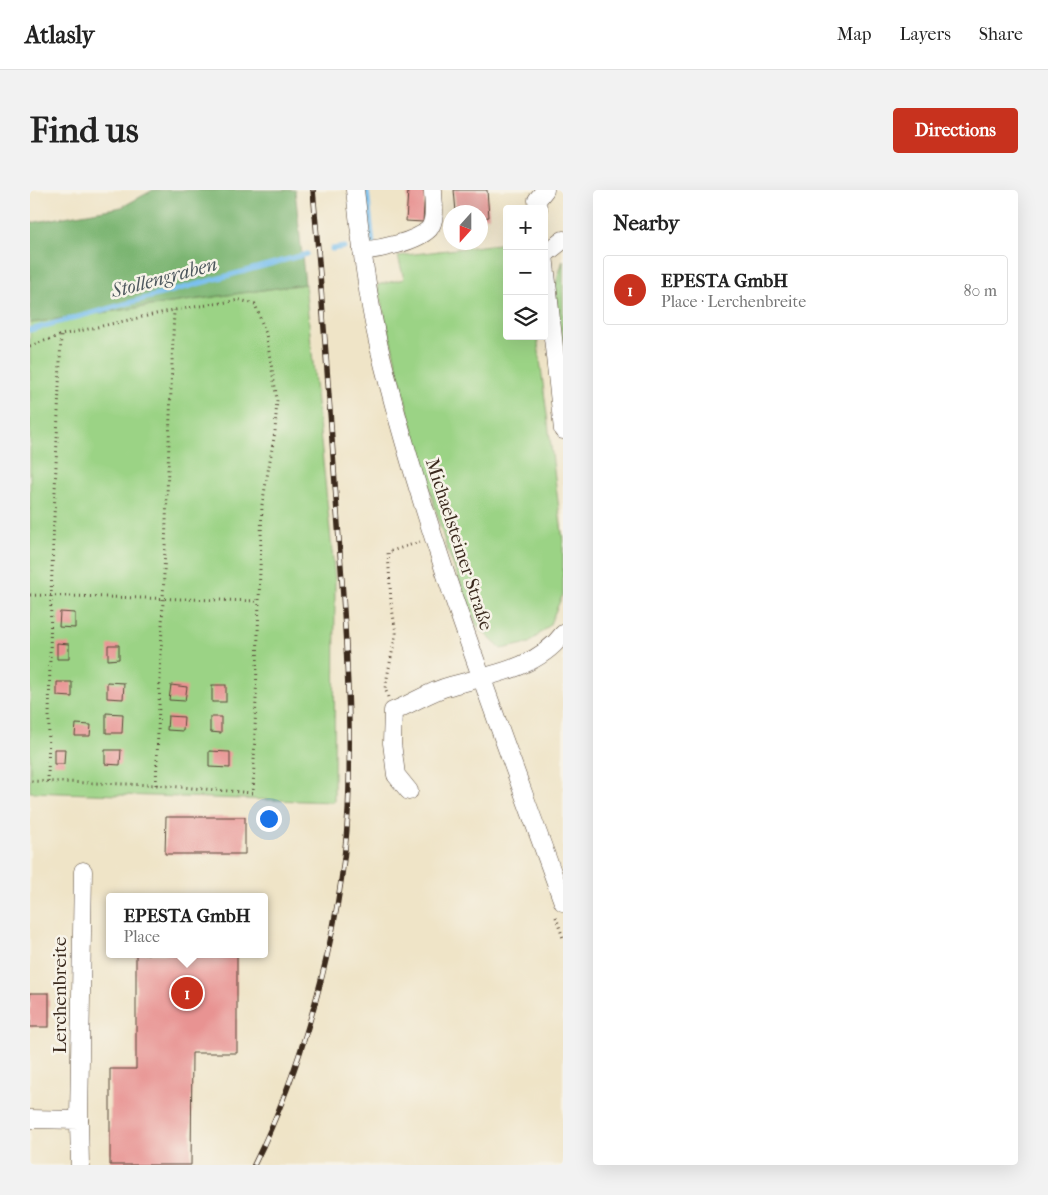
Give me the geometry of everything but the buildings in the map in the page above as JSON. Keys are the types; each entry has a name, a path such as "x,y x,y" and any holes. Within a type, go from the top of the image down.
{"street":[{"name":"Michaelsteiner Straße","path":"355,190 362,251 379,345 407,451 483,679 563,902"},
{"path":"362,251 379,249 407,240 429,228 434,215 433,190"},
{"path":"538,205 537,200 545,190"},
{"path":"548,252 563,240"},
{"path":"548,292 563,430"},
{"path":"409,791 396,775 392,743 393,711 448,686 483,679 537,657 563,634"},
{"name":"Lerchenbreite","path":"80,1165 83,871"},
{"path":"30,1120 79,1120"}],"path":[{"path":"30,346 61,335 174,310 240,300 256,304 266,334 277,399 274,432 262,504 253,793 156,785 30,782"},
{"path":"156,785 174,310"},
{"path":"48,782 51,596 61,335"},
{"path":"393,711 385,688 396,633 391,602 388,552 435,538"},
{"path":"30,595 258,601"}],"green space":[{"path":"153,190 295,190 305,284 30,323 30,223 122,207"},
{"path":"503,243 503,340 538,340 563,541 563,594 549,626 529,643 501,649 477,626 446,546 409,415 377,285 404,279 398,256 448,250 488,250 488,245"},
{"path":"563,260 563,360 555,287"},
{"path":"305,284 335,580 334,802 30,792 30,323"}],"waterway":[{"name":"Stollengraben","path":"367,190 373,244"},
{"name":"Stollengraben","path":"332,249 344,247"},
{"name":"Stollengraben","path":"30,330 307,254"}],"railway":[{"path":"254,1165 274,1122 291,1077 321,980 341,881 347,833 349,714 346,642 313,190"}],"place":[{"name":"EPESTA GmbH","path":"187,993"}]}
